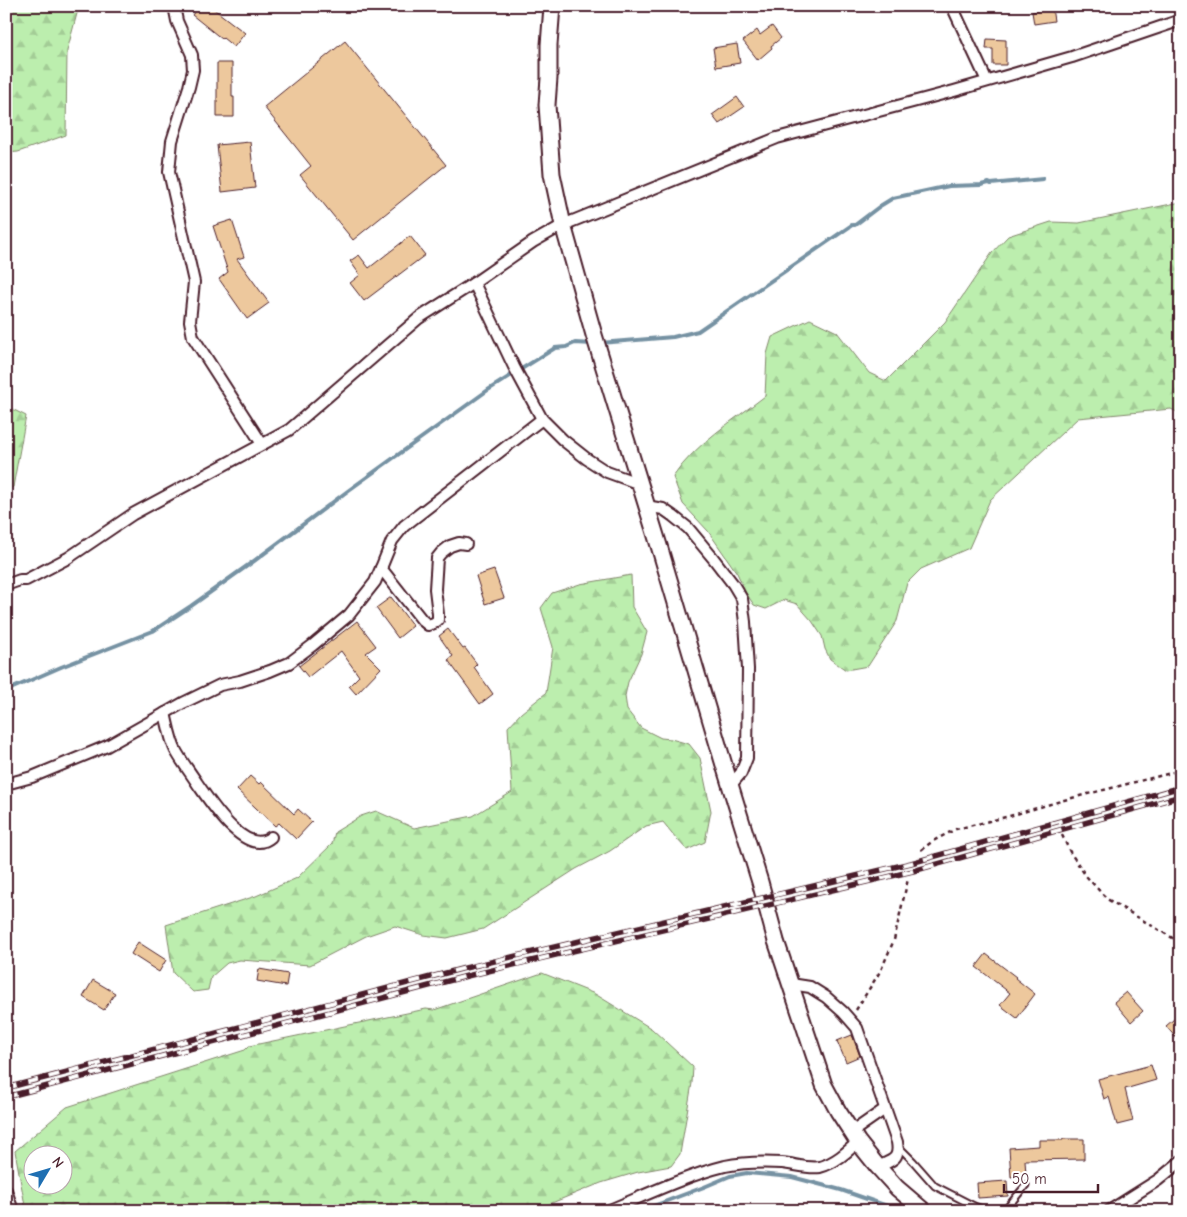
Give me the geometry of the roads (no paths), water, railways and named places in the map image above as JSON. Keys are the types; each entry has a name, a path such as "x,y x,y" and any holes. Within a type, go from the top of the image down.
{"street":[{"path":"174,6 177,21 192,55 189,87 172,141 169,172 194,282 190,320 193,337 262,444"},
{"path":"552,6 547,105 552,174 563,226 594,335 760,882 776,941 824,1085 838,1111 878,1167 897,1188 924,1211"},
{"path":"952,6 987,81"},
{"path":"6,585 26,580 68,558 133,514 289,430 419,318 533,242 563,226 778,138 1072,57 1181,20"},
{"path":"474,283 514,368 542,419 563,440 600,468 640,484"},
{"path":"6,784 32,777 107,746 183,703 220,685 240,681 289,663 349,615 375,582 392,541 404,526 542,419"},
{"path":"646,506 663,509 688,528 733,584 742,599 748,669 747,758 741,774 730,786"},
{"path":"382,568 422,620 428,625 438,620 435,590 437,558 450,546 459,543 466,544"},
{"path":"165,713 175,749 184,765 218,812 241,835 260,842 264,842 271,837"},
{"path":"791,984 810,987 826,997 857,1028 896,1138 898,1150 897,1155 892,1160 878,1167"},
{"path":"607,1211 702,1172 727,1166 766,1162 819,1167 845,1154 855,1137 886,1110"},
{"path":"1109,1211 1158,1180 1181,1161"},
{"path":"6,1190 13,1211"}],"lane":[{"path":"898,1150 902,1150 935,1186 987,1211"},
{"path":"1003,1211 1026,1186"}],"waterway":[{"path":"600,343 673,337 698,331 893,198 949,186 1043,179"},
{"path":"6,691 153,631 254,561 488,390 555,348 566,347 575,343 593,344"},
{"path":"640,1211 730,1176 747,1173 792,1177 841,1190 890,1207 895,1211"}],"railway":[{"path":"6,1088 465,968 911,863 1181,787"},
{"path":"6,1097 467,976 913,871 1181,796"}]}
